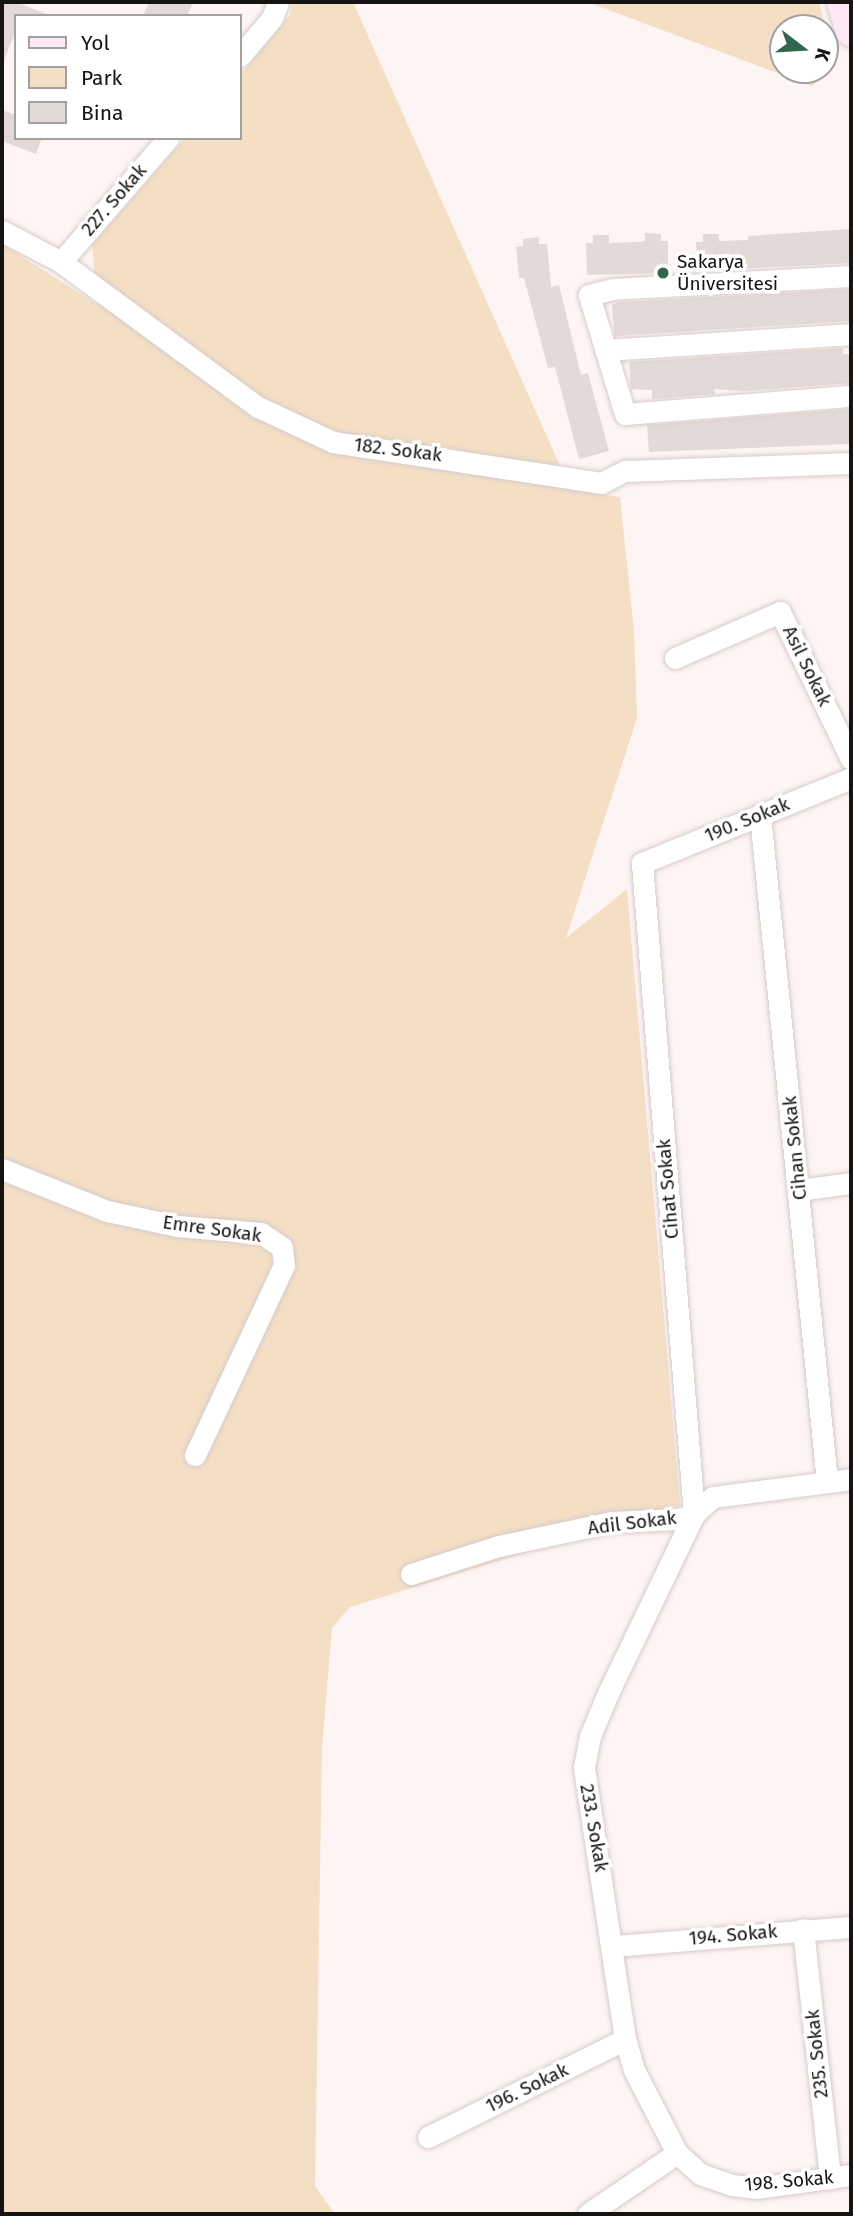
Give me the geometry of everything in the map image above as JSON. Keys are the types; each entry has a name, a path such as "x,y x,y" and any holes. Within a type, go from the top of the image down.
{"street":[{"path":"242,54 272,18 278,2"},
{"path":"842,2 851,32"},
{"name":"227. Sokak","path":"61,262 166,140"},
{"name":"182. Sokak","path":"2,231 61,262 231,388 295,427 333,442 601,483 625,471 851,463"},
{"path":"851,276 613,289 589,295 625,414 851,396"},
{"path":"606,350 851,334"},
{"name":"Asil Sokak","path":"675,657 780,612 851,758"},
{"name":"190. Sokak","path":"642,863 851,778"},
{"name":"Cihan Sokak","path":"760,815 827,1481"},
{"name":"Cihat Sokak","path":"642,863 694,1514"},
{"name":"Emre Sokak","path":"2,1169 107,1211 177,1226 261,1233 282,1247 284,1265 195,1455"},
{"path":"799,1190 851,1183"},
{"name":"Adil Sokak","path":"411,1574 499,1546 611,1522 694,1514 713,1497 851,1479"},
{"name":"233. Sokak","path":"677,2153 634,2070 625,2039 614,1946 584,1767 590,1736 609,1691 694,1514"},
{"name":"194. Sokak","path":"614,1946 851,1927"},
{"name":"235. Sokak","path":"803,1929 841,2177"},
{"name":"196. Sokak","path":"428,2137 625,2039"},
{"path":"588,2214 677,2153"},
{"name":"198. Sokak","path":"677,2153 700,2174 732,2185 757,2188 841,2177"}],"green space":[{"path":"292,2 353,2 565,477 559,487 620,497 634,630 637,718 566,938 627,889 680,1505 350,1607 332,1628 322,1747 315,2186 335,2214 2,2214 2,244 98,305 92,245 183,140 242,140 242,73 290,15"},
{"path":"587,2 819,2 822,14 769,14 769,70"}],"building":[{"path":"2,2 16,2 46,14 14,14 14,35 3,63"},
{"path":"149,2 193,2 188,14 144,14"},
{"path":"2,110 14,114 14,140 41,140 36,154 2,141"},
{"path":"851,229 851,263 697,271 696,242 703,242 703,234 719,234 719,241 748,240 748,236"},
{"path":"645,233 661,234 661,241 668,241 668,273 587,275 586,243 593,243 593,235 609,235 609,243 637,242 645,241"},
{"path":"539,237 539,244 547,244 551,287 559,285 581,375 588,373 609,451 579,459 555,367 548,368 524,278 519,278 516,247 523,246 523,239"},
{"path":"851,289 851,321 615,336 614,332 612,305 619,302"},
{"path":"843,348 843,354 851,354 851,383 745,391 714,389 715,394 652,399 652,390 631,389 629,362"},
{"path":"851,409 851,444 649,452 647,425"}],"place":[{"name":"Sakarya Üniversitesi","path":"663,273"}]}
